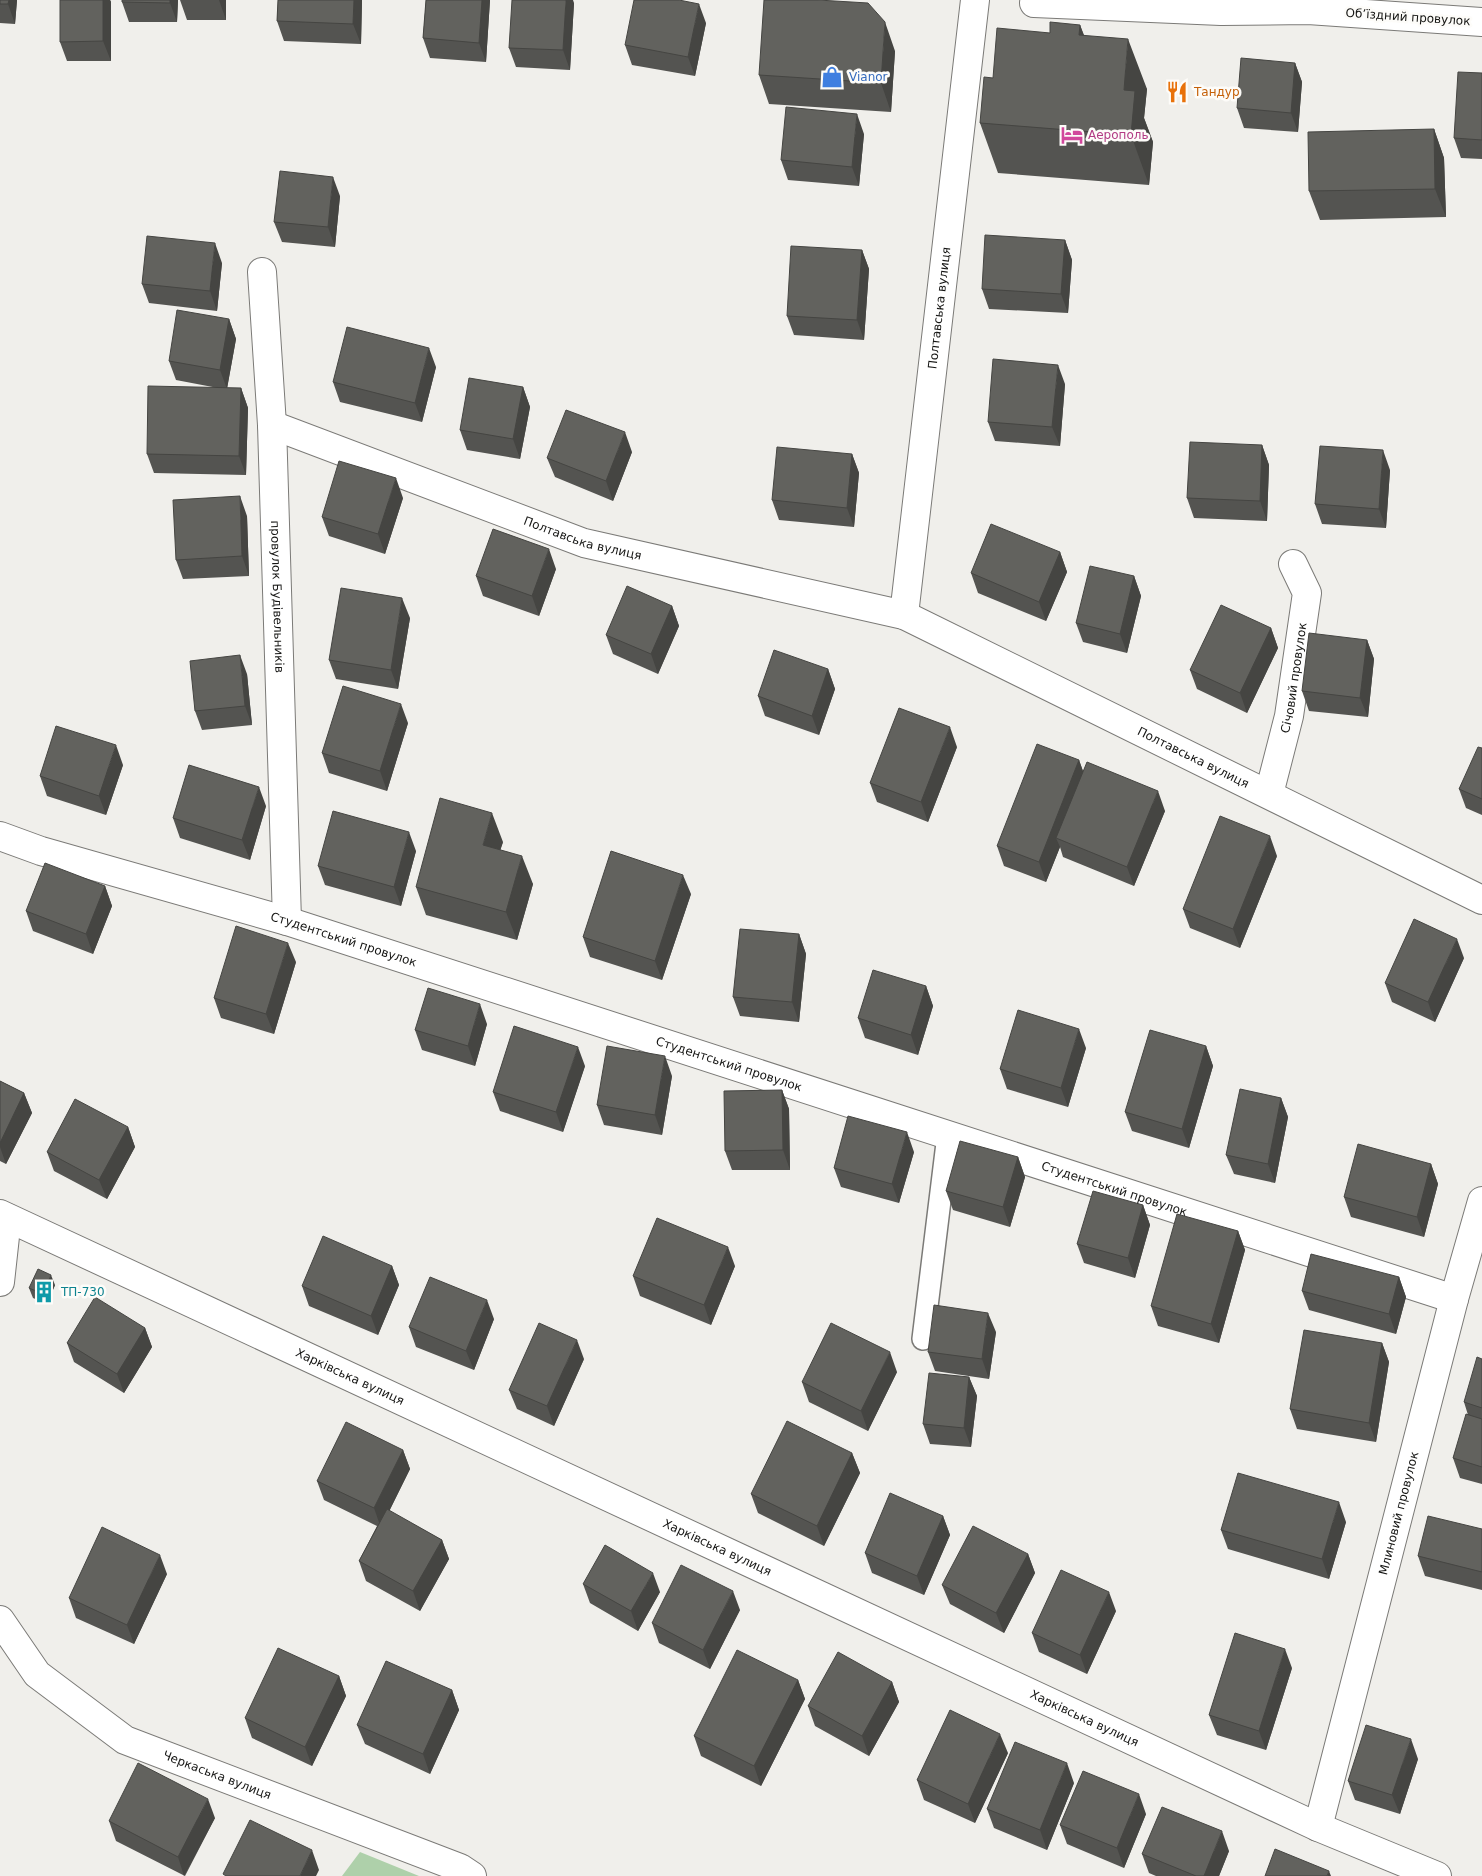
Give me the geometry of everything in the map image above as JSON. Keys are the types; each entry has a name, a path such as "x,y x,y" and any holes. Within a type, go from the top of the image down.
{"street":[{"name":"Полтавська вулиця","path":"904,615 975,0"},
{"name":"Обʼїздний провулок","path":"1036,1 1221,11 1298,5 1482,22"},
{"name":"провулок Будівельників","path":"262,272 272,425 287,921"},
{"name":"Полтавська вулиця","path":"272,425 584,542 904,615 1482,900"},
{"name":"Січовий провулок","path":"1269,794 1289,716 1306,593 1293,564"},
{"name":"Студентський провулок","path":"0,836 41,851 287,921 1454,1299"},
{"name":"Млиновий провулок","path":"1318,1827 1454,1299 1482,1201"},
{"path":"0,1282 3,1216"},
{"name":"Харківська вулиця","path":"3,1216 1318,1827 1437,1876"},
{"name":"Черкаська вулиця","path":"0,1620 37,1674 124,1740 460,1868 472,1876"}],"lane":[{"path":"923,1339 948,1135"}],"green space":[{"path":"360,1852 419,1876 342,1876"}],"building":[{"path":"0,0 9,0 8,4 0,4"},
{"path":"60,0 103,0 103,41 60,42"},
{"path":"122,0 170,0 170,3 122,2"},
{"path":"278,0 354,0 353,24 277,21"},
{"path":"426,0 482,0 479,43 423,38"},
{"path":"512,0 566,0 563,50 509,48"},
{"path":"634,0 679,0 699,4 688,57 625,45"},
{"path":"764,0 818,0 868,3 885,22 881,83 759,75"},
{"path":"1050,22 1080,25 1079,35 1128,39 1124,90 1135,91 1131,135 980,123 984,77 993,78 997,28 1050,33"},
{"path":"1241,58 1295,63 1291,113 1237,108"},
{"path":"1458,72 1482,73 1482,140 1454,138"},
{"path":"786,107 857,114 852,167 781,160"},
{"path":"1434,129 1435,189 1309,191 1308,132"},
{"path":"280,171 333,177 328,227 274,222"},
{"path":"985,235 1065,240 1061,294 982,289"},
{"path":"147,236 215,243 210,291 142,284"},
{"path":"791,246 862,250 857,320 787,316"},
{"path":"177,310 229,319 220,370 169,361"},
{"path":"347,327 429,348 415,403 333,382"},
{"path":"993,359 1058,365 1052,427 988,422"},
{"path":"469,378 523,387 513,439 460,430"},
{"path":"148,386 241,388 239,456 147,454"},
{"path":"566,410 625,432 606,481 547,458"},
{"path":"1190,442 1262,445 1260,501 1187,498"},
{"path":"1320,446 1383,450 1379,509 1315,504"},
{"path":"777,447 852,454 847,508 772,500"},
{"path":"339,461 396,478 378,534 322,517"},
{"path":"240,496 242,556 176,560 173,500"},
{"path":"991,524 1060,552 1039,602 971,573"},
{"path":"493,529 549,549 532,596 476,576"},
{"path":"1090,566 1134,576 1120,634 1076,623"},
{"path":"627,586 672,606 651,654 606,635"},
{"path":"341,588 402,598 391,670 329,660"},
{"path":"1221,605 1271,628 1240,693 1190,670"},
{"path":"1309,633 1367,640 1360,698 1302,691"},
{"path":"774,650 828,669 812,716 758,696"},
{"path":"240,655 245,706 195,711 190,661"},
{"path":"343,686 401,704 380,771 322,753"},
{"path":"899,708 950,727 921,802 870,783"},
{"path":"56,726 116,745 99,796 40,776"},
{"path":"1037,744 1079,760 1039,862 997,846"},
{"path":"1478,747 1482,748 1482,799 1459,789"},
{"path":"1087,762 1158,791 1127,867 1056,838"},
{"path":"189,765 259,787 242,840 173,818"},
{"path":"440,798 492,813 483,845 522,856 506,912 416,887"},
{"path":"333,811 409,832 394,887 318,866"},
{"path":"1220,816 1270,836 1233,929 1183,909"},
{"path":"611,851 683,875 655,961 583,937"},
{"path":"45,863 105,886 86,934 26,911"},
{"path":"1414,919 1457,939 1428,1002 1385,983"},
{"path":"236,926 288,943 266,1014 214,998"},
{"path":"740,929 799,934 792,1002 733,997"},
{"path":"873,970 926,986 911,1035 858,1018"},
{"path":"428,988 480,1004 468,1046 415,1030"},
{"path":"1018,1010 1079,1029 1061,1088 1000,1069"},
{"path":"514,1026 578,1047 556,1112 493,1092"},
{"path":"1150,1030 1206,1046 1182,1129 1125,1112"},
{"path":"607,1046 665,1056 655,1115 597,1105"},
{"path":"0,1081 24,1093 0,1143"},
{"path":"1240,1089 1281,1098 1268,1164 1226,1155"},
{"path":"782,1090 783,1150 725,1151 724,1091"},
{"path":"75,1099 128,1127 99,1180 47,1152"},
{"path":"848,1116 907,1132 892,1184 834,1168"},
{"path":"960,1141 1018,1157 1003,1207 946,1191"},
{"path":"1358,1144 1431,1164 1417,1217 1344,1197"},
{"path":"1093,1191 1143,1205 1128,1258 1077,1244"},
{"path":"1177,1214 1238,1231 1211,1324 1151,1306"},
{"path":"657,1218 728,1247 704,1305 633,1276"},
{"path":"323,1236 392,1266 371,1316 302,1286"},
{"path":"1311,1254 1399,1277 1389,1314 1302,1291"},
{"path":"38,1269 51,1275 43,1294 29,1288"},
{"path":"430,1277 487,1300 466,1351 409,1327"},
{"path":"95,1297 145,1328 117,1374 67,1343"},
{"path":"934,1305 988,1313 982,1359 928,1352"},
{"path":"539,1323 577,1340 547,1406 509,1390"},
{"path":"831,1323 890,1352 861,1411 802,1382"},
{"path":"1304,1330 1382,1343 1369,1423 1290,1409"},
{"path":"1477,1357 1482,1359 1482,1408 1464,1402"},
{"path":"929,1373 969,1377 964,1428 923,1424"},
{"path":"1466,1414 1482,1419 1482,1467 1453,1458"},
{"path":"787,1421 852,1453 817,1526 751,1494"},
{"path":"346,1422 403,1450 374,1508 317,1481"},
{"path":"1238,1473 1339,1502 1322,1559 1221,1530"},
{"path":"890,1493 943,1516 917,1576 865,1553"},
{"path":"387,1509 442,1540 413,1591 359,1561"},
{"path":"1428,1516 1482,1529 1482,1572 1418,1556"},
{"path":"973,1526 1028,1554 996,1613 942,1585"},
{"path":"102,1527 160,1555 127,1625 69,1598"},
{"path":"605,1545 653,1573 631,1611 583,1584"},
{"path":"681,1565 733,1591 703,1650 652,1623"},
{"path":"1061,1570 1109,1592 1080,1655 1032,1633"},
{"path":"1235,1633 1285,1649 1259,1731 1209,1715"},
{"path":"278,1648 339,1676 305,1747 245,1718"},
{"path":"737,1650 798,1680 754,1766 694,1736"},
{"path":"838,1652 892,1682 862,1736 808,1706"},
{"path":"386,1661 452,1690 423,1754 357,1725"},
{"path":"950,1710 1000,1734 968,1804 917,1780"},
{"path":"1366,1725 1411,1739 1392,1795 1348,1781"},
{"path":"1015,1742 1067,1763 1040,1830 987,1809"},
{"path":"138,1763 208,1799 178,1857 109,1821"},
{"path":"1083,1771 1139,1794 1117,1848 1060,1825"},
{"path":"1162,1807 1222,1831 1204,1876 1196,1876 1142,1854"},
{"path":"250,1820 312,1850 300,1876 226,1876 223,1874"},
{"path":"1275,1849 1329,1871 1327,1876 1265,1876"}],"place":[{"name":"Vianor","path":"832,77"},
{"name":"Тандур","path":"1177,92"},
{"name":"Аерополь","path":"1072,135"},
{"name":"ТП-730","path":"44,1292"}]}
